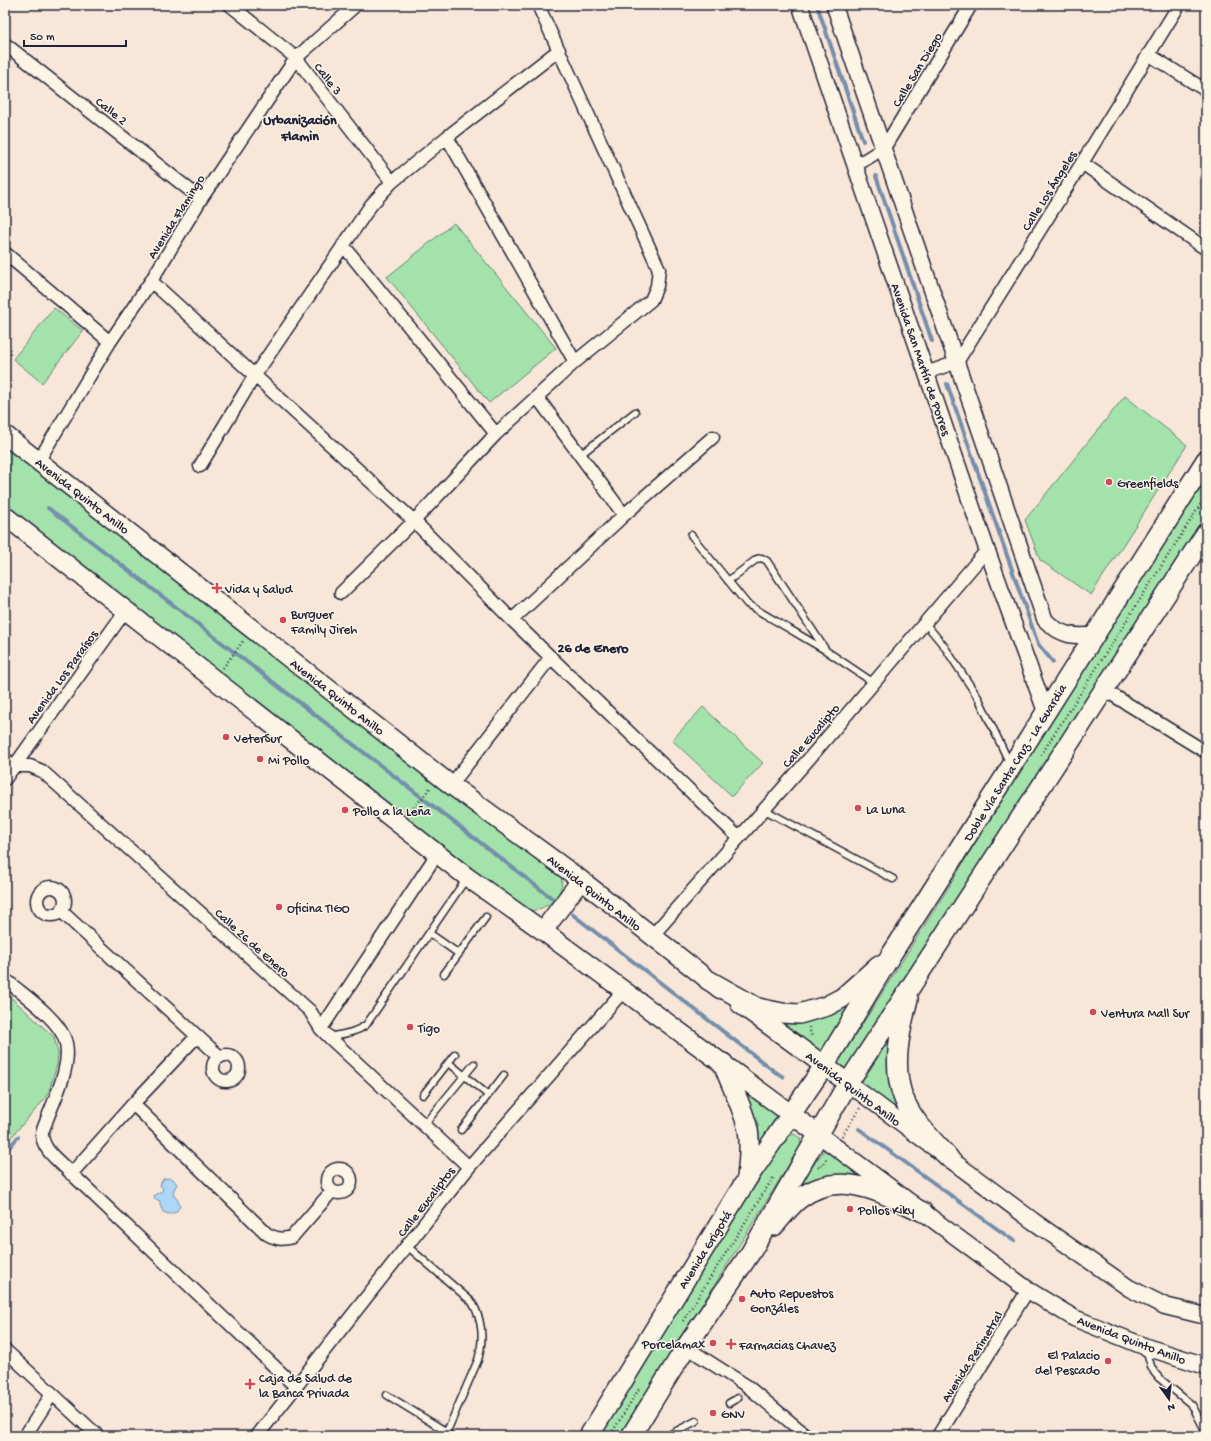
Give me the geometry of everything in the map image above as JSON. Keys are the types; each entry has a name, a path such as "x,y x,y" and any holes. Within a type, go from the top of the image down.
{"highway":[{"name":"Doble Vía Santa Cruz - La Guardia","path":"824,1066 890,955 1095,635 1198,485 1206,460"},
{"path":"631,1436 686,1347 751,1252 848,1083 983,877 1103,689 1206,533"},
{"path":"708,980 758,1008 782,1013 799,1014 828,1006 842,998 854,985 890,955"},
{"path":"912,984 902,1023 898,1050 898,1076 904,1100 919,1125 949,1158"},
{"path":"723,1063 748,1129 749,1142 747,1179"},
{"name":"Avenida Grigotá","path":"589,1436 747,1179 824,1066"},
{"path":"751,1252 799,1199 812,1191 829,1185 842,1184 858,1186 878,1192 923,1212"}],"main road":[{"name":"Avenida Quinto Anillo","path":"5,435 39,460 451,785 581,880 708,980 1034,1221 1129,1288 1165,1306 1206,1316"},
{"name":"Avenida Quinto Anillo","path":"5,516 467,877 544,931 1028,1290 1074,1318 1146,1347 1206,1366"},
{"path":"544,931 581,880"}],"street":[{"name":"Calle 3","path":"230,5 296,58 392,182"},
{"name":"Avenida Flamingo","path":"39,460 110,342 151,281 201,199 296,58 356,5"},
{"path":"341,593 414,520 496,434 575,362 651,300 657,286 659,269 538,5"},
{"name":"Avenida San Martín de Porres","path":"800,5 987,550 1046,713"},
{"path":"834,5 1045,620 1059,632 1067,635 1077,637 1095,635"},
{"name":"Calle San Diego","path":"884,148 971,5"},
{"name":"Calle Los Ángeles","path":"956,362 1082,163 1179,5"},
{"name":"Calle 2","path":"5,44 201,199"},
{"path":"200,466 254,375 371,205 392,182 446,137 559,50"},
{"path":"1148,54 1202,88 1206,88"},
{"path":"446,137 575,362"},
{"path":"855,166 884,148"},
{"path":"1082,163 1206,249"},
{"path":"343,245 496,434"},
{"path":"5,253 110,342"},
{"path":"151,281 414,520 512,620 738,837"},
{"path":"926,373 956,362"},
{"path":"537,397 624,515"},
{"path":"512,620 624,515 714,437"},
{"name":"Calle Eucalipto","path":"652,936 738,837 808,760 987,550"},
{"name":"Avenida Los Paraísos","path":"5,779 9,763 126,610"},
{"path":"451,785 550,657"},
{"path":"1103,689 1206,752"},
{"name":"Calle 26 de Enero","path":"9,763 30,766 42,771 310,1011 325,1033 468,1167"},
{"path":"325,1033 437,854"},
{"path":"61,910 220,1057"},
{"path":"5,980 46,1014 59,1029 64,1038 67,1060 41,1135 46,1148 71,1174 296,1388"},
{"name":"Calle Eucaliptos","path":"257,1436 468,1167 624,990"},
{"path":"71,1174 133,1104 197,1036"},
{"path":"133,1104 267,1234 275,1239 284,1240 292,1237 332,1191"},
{"name":"Avenida Perimetral","path":"938,1436 1028,1290"},
{"path":"686,1347 747,1386 807,1436"},
{"path":"5,1350 98,1436"},
{"path":"25,1436 52,1394"}],"lane":[{"path":"580,455 635,412"},
{"path":"690,535 747,604 825,650 874,683"},
{"path":"728,581 757,559 762,558 767,561 825,650"},
{"path":"925,623 944,646 979,699 1000,747 1011,767"},
{"path":"763,809 893,879"},
{"path":"325,1033 354,1032 360,1030 366,1025 467,877"},
{"path":"444,974 486,917"},
{"path":"429,933 459,954"},
{"path":"423,1095 455,1054"},
{"path":"449,1063 488,1095"},
{"path":"423,1126 474,1064"},
{"path":"461,1130 504,1075"},
{"path":"387,1395 446,1434 482,1348 482,1329 478,1314 472,1302 407,1246"},
{"path":"1146,1347 1154,1372 1159,1378 1192,1405 1206,1432"},
{"path":"729,1403 738,1398"},
{"path":"667,1436 696,1421"}],"path":[{"path":"227,662 242,643"},
{"path":"416,805 430,787"},
{"path":"806,1012 812,1038"},
{"path":"682,1322 775,1176"},
{"path":"610,1436 643,1383"}],"green space":[{"path":"454,223 556,348 489,403 387,277"},
{"path":"54,308 83,331 42,383 13,359"},
{"name":"Greenfields","path":"1125,396 1187,445 1091,595 1040,560 1025,520"},
{"path":"5,444 561,874 561,889 554,900 542,908 528,912 5,507"},
{"path":"1202,489 1206,490 1206,514 1152,597 1103,680 844,1076 834,1069 950,885 1015,776 1196,492"},
{"path":"703,707 763,763 732,796 672,740"},
{"path":"863,989 820,1057 749,1007 771,1014"},
{"path":"5,992 54,1037 58,1053 57,1065 45,1099 5,1144"},
{"path":"897,1028 913,1124 859,1086"},
{"path":"741,1088 782,1111 750,1159"},
{"path":"794,1134 800,1138 800,1147 621,1436 598,1436 639,1373 783,1141 786,1137"},
{"path":"825,1149 876,1185 862,1181 779,1213"}],"water":[{"path":"163,1179 173,1179 177,1184 173,1192 180,1206 176,1212 169,1214 163,1212 160,1201 155,1199 154,1195 162,1191 163,1189 160,1185"}],"waterway":[{"path":"817,5 863,141"},
{"path":"876,176 932,341"},
{"path":"947,384 1038,644 1053,662"},
{"path":"48,508 553,899"},
{"path":"572,914 783,1077"},
{"path":"859,1129 1014,1241"},
{"path":"5,1152 18,1137"}],"place":[{"name":"Greenfields","path":"1109,482"},
{"name":"Vida y Salud","path":"217,588"},
{"name":"Burguer Family Jireh","path":"283,620"},
{"name":"VeterSur","path":"226,737"},
{"name":"Mi Pollo","path":"260,759"},
{"name":"La Luna","path":"858,808"},
{"name":"Pollo a la Leña","path":"345,810"},
{"name":"Oficina TIGO","path":"279,907"},
{"name":"Ventura Mall Sur","path":"1093,1012"},
{"name":"Tigo","path":"410,1027"},
{"name":"Pollos Kiky","path":"850,1209"},
{"name":"Auto Repuestos Gonzáles","path":"742,1299"},
{"name":"Porcelamax","path":"713,1343"},
{"name":"Farmacias Chavez","path":"731,1344"},
{"name":"El Palacio del Pescado","path":"1108,1361"},
{"name":"Caja de Salud de la Banca Privada","path":"250,1384"},
{"name":"GNV","path":"713,1413"}],"district":[{"name":"Urbanización Flamin","path":"300,128"},
{"name":"26 de Enero","path":"593,647"}]}
